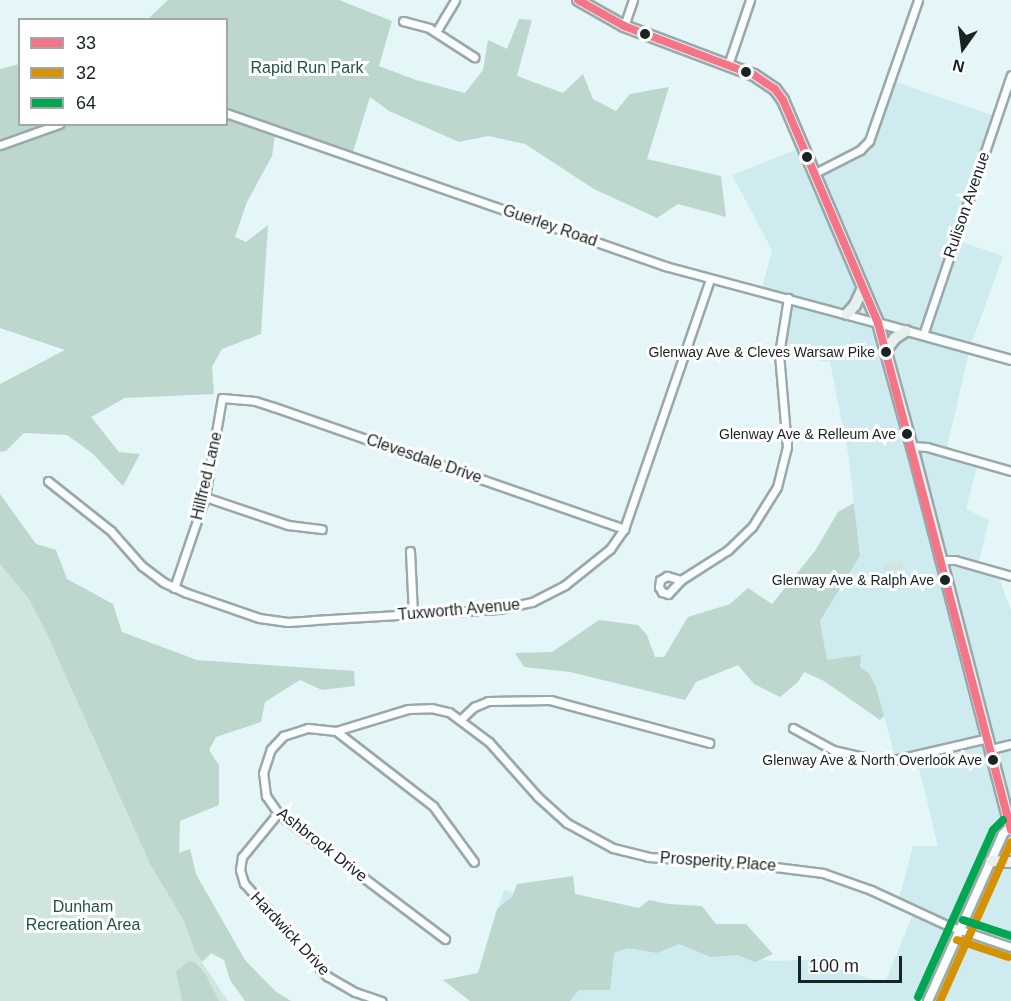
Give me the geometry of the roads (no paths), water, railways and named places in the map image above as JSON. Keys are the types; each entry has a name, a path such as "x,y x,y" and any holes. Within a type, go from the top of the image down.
{"main road":[{"path":"578,0 624,26 754,75 775,89 783,100 878,323 942,560 1010,828"},
{"path":"847,314 855,305 863,288"},
{"path":"885,351 895,338 906,331"},
{"path":"991,861 1011,862"}],"street":[{"path":"436,32 455,0"},
{"path":"624,26 633,0"},
{"path":"728,65 750,0"},
{"path":"815,173 855,153 869,141 918,0"},
{"path":"403,21 436,32 474,57"},
{"name":"Rulison Avenue","path":"923,335 1011,75"},
{"name":"Guerley Road","path":"228,114 710,279 878,323"},
{"path":"0,145 53,126"},
{"name":"Tuxworth Avenue","path":"48,481 111,531 152,575 174,588 245,614 273,621 499,609 544,598 565,585 610,549 624,529 710,279"},
{"path":"681,580 708,565 740,540 765,510 777,487 787,447 779,354 788,298"},
{"path":"878,323 1011,360"},
{"name":"Clevesdale Drive","path":"222,398 255,401 274,407 624,529"},
{"name":"Hillfred Lane","path":"174,588 206,497 222,398"},
{"path":"912,446 927,447 1011,471"},
{"path":"206,497 288,525 322,529"},
{"path":"410,551 413,614"},
{"path":"942,560 955,560 1011,576"},
{"path":"461,719 474,707 488,701 550,700 709,743"},
{"name":"Ashbrook Drive","path":"445,939 278,813 266,796 262,780 271,749 283,736 296,730 320,728 336,731 391,713 422,707 449,712 461,719"},
{"name":"Prosperity Place","path":"461,719 500,753 552,811 578,831 606,845 648,857 743,863 824,873 872,890 960,930 1011,947"},
{"path":"793,728 833,750 885,762 988,738"},
{"path":"336,731 433,806 474,862"},
{"path":"991,749 1011,744"},
{"name":"Hardwick Drive","path":"278,813 242,857 240,870 244,883 327,976 355,992 381,1001"},
{"path":"928,1001 1003,834 1010,828"}],"place":[{"name":"Glenway Ave & Cleves Warsaw Pike","path":"886,352"},
{"name":"Glenway Ave & Relleum Ave","path":"907,434"},
{"name":"Glenway Ave & Ralph Ave","path":"945,580"},
{"name":"Glenway Ave & North Overlook Ave","path":"993,760"}],"park label":[{"name":"Rapid Run Park","path":"307,68"},
{"name":"Dunham Recreation Area","path":"83,916"}]}
